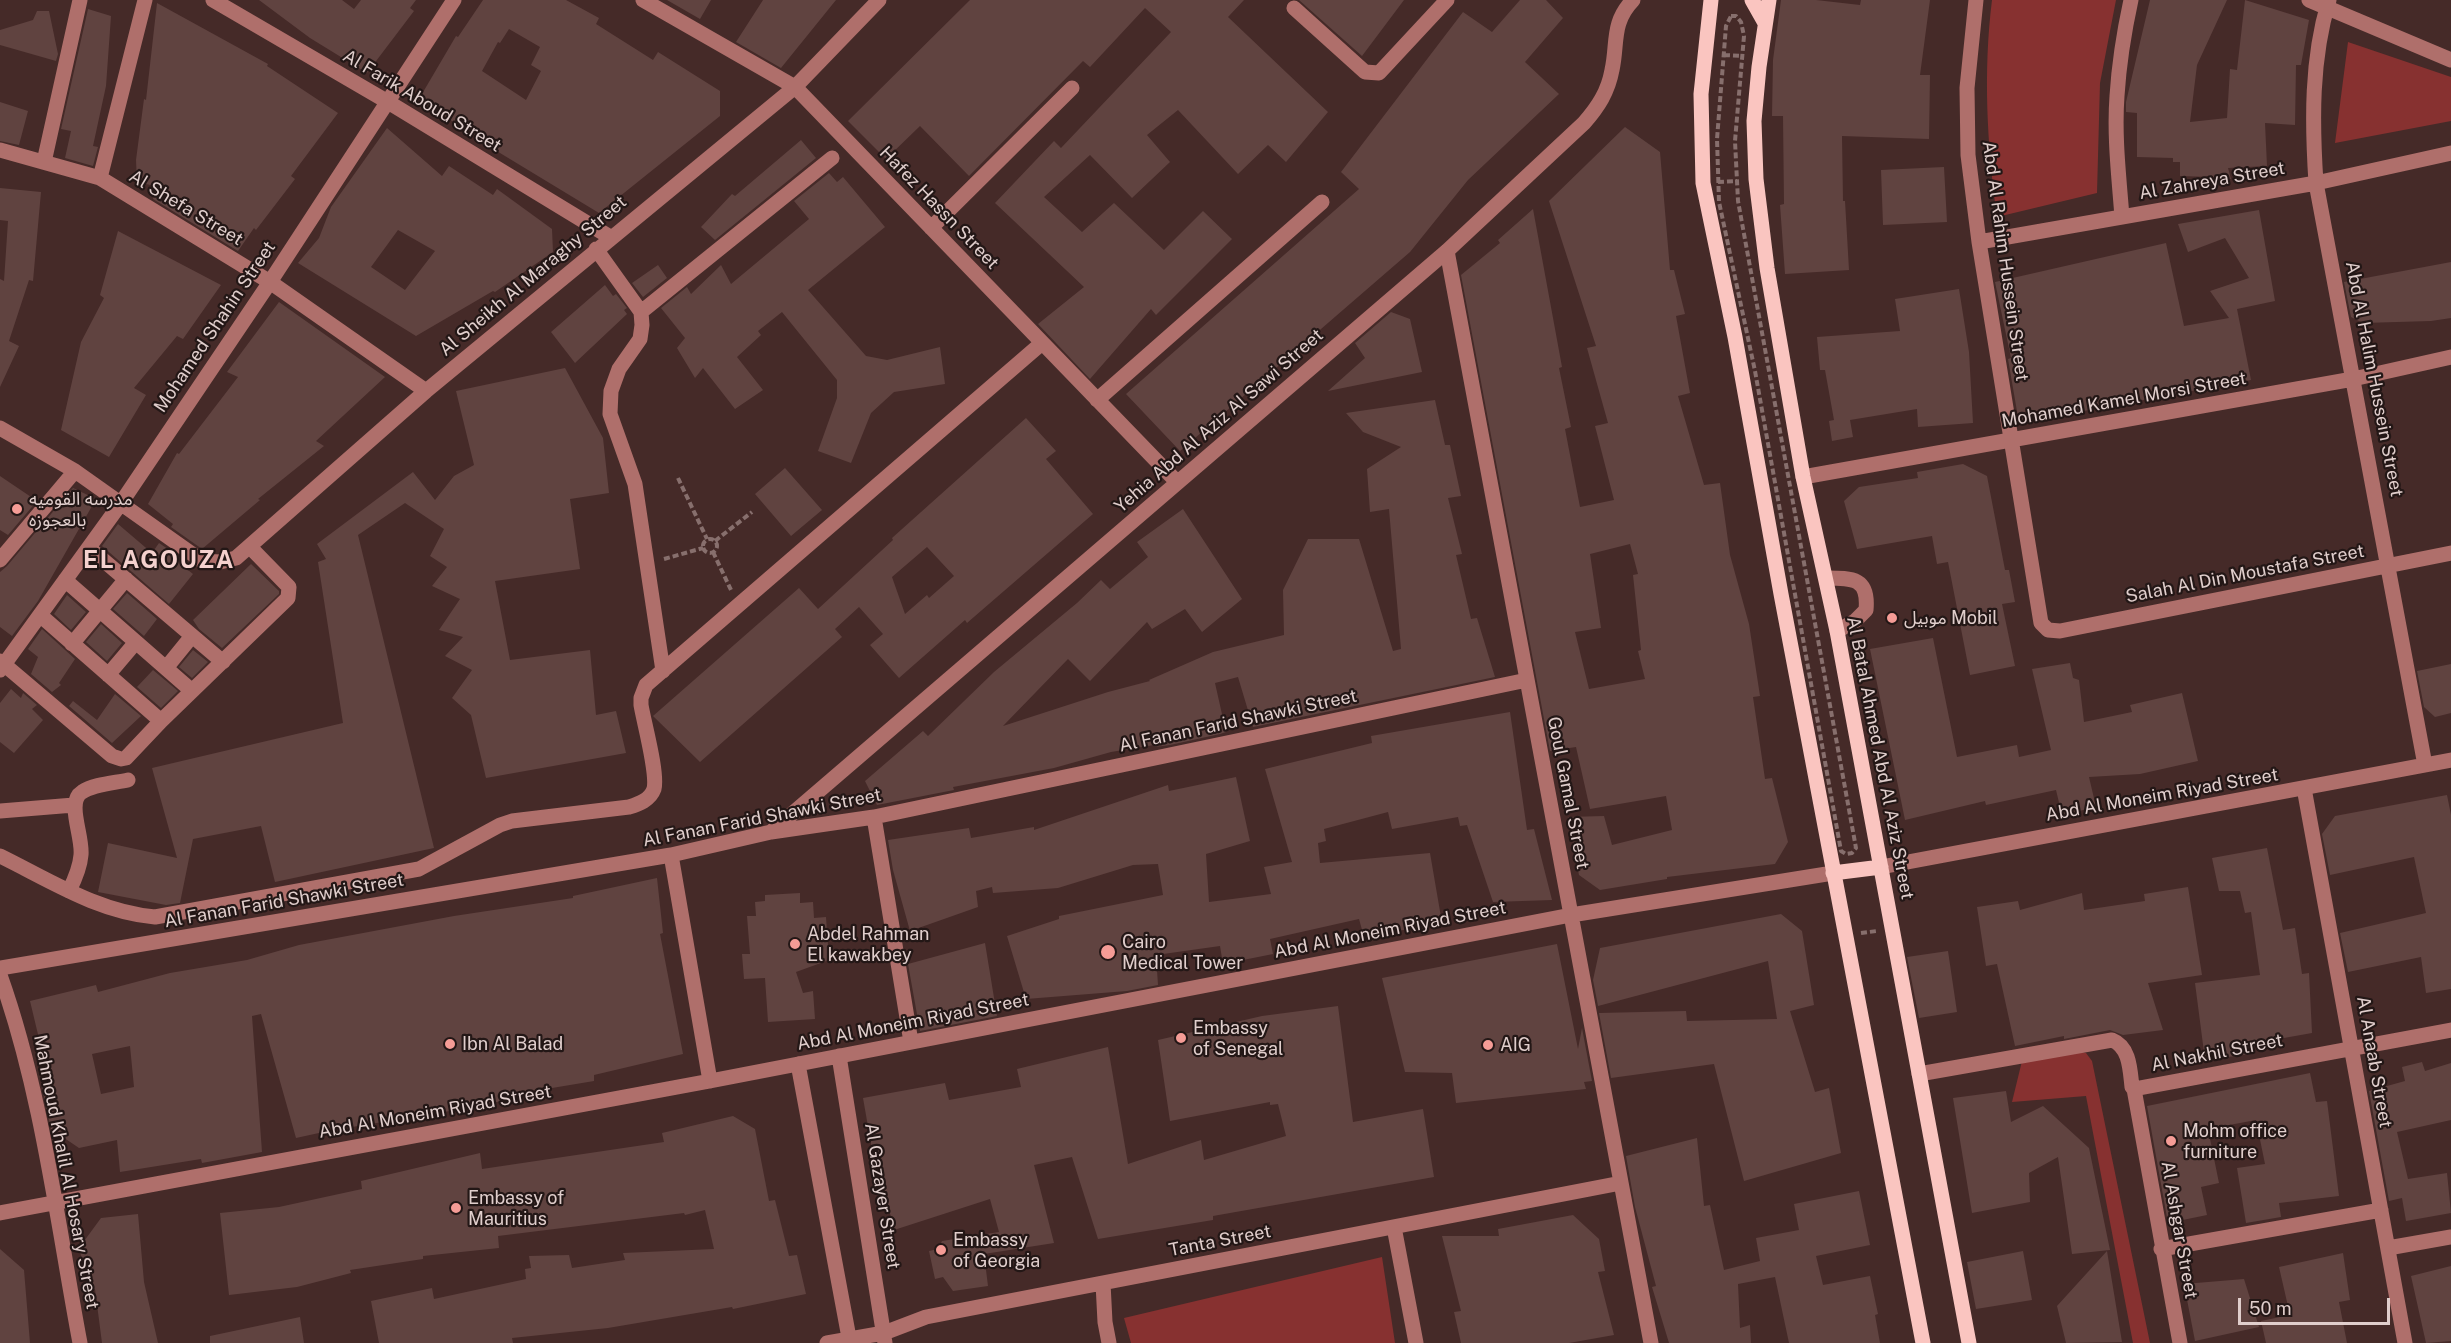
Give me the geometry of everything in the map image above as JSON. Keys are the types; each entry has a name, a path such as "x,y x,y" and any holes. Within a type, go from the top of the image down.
{"main road":[{"path":"1711,0 1701,94 1703,183 1735,337 1833,873 1923,1343"},
{"path":"1752,0 1765,23"},
{"name":"Al Batal Ahmed Abd Al Aziz Street","path":"1769,0 1760,57 1754,121 1756,179 1767,268 1803,477 1837,631 1969,1343"},
{"path":"1833,873 1881,867"}],"street":[{"path":"44,162 80,0"},
{"path":"100,178 145,0"},
{"name":"Al Farik Aboud Street","path":"213,0 388,102 610,237"},
{"name":"Mohamed Shahin Street","path":"1,665 121,503 270,282 454,0"},
{"name":"Hafez Hassn Street","path":"643,0 795,87 1177,482"},
{"name":"Al Sheikh Al Maraghy Street","path":"121,503 202,561 220,562 236,558 426,391 610,237 795,87 879,0"},
{"path":"1294,8 1359,68 1372,74 1379,73 1447,0"},
{"name":"Yehia Abd Al Aziz Al Sawi Street","path":"771,832 1447,251 1584,123 1598,107 1608,88 1618,26 1633,0"},
{"name":"Abd Al Rahim Hussein Street","path":"1976,0 1967,88 1968,154 1979,242 2041,623 2048,630"},
{"path":"2122,217 2116,97 2122,42 2131,0"},
{"path":"2309,0 2328,4 2451,60"},
{"name":"Abd Al Halim Hussein Street","path":"2328,4 2314,91 2313,133 2316,183 2390,565 2425,765"},
{"path":"931,228 1072,88"},
{"name":"Al Shefa Street","path":"0,150 100,178 270,282 426,391"},
{"name":"Al Zahreya Street","path":"1979,242 2316,183 2451,153"},
{"path":"641,312 832,158"},
{"path":"1097,400 1322,202"},
{"path":"596,249 641,312 640,339 619,369 611,391 610,414 635,484 663,671"},
{"name":"Goul Gamal Street","path":"1447,251 1652,1343"},
{"path":"0,856 104,908 129,915 155,916 419,869 500,825 512,821 629,807 644,802 654,789 654,773 641,698 646,685 1042,343"},
{"name":"Mohamed Kamel Morsi Street","path":"1803,477 2353,379 2451,357"},
{"path":"0,428 75,471 121,503"},
{"path":"0,560 75,471"},
{"path":"1,665 112,756 126,758 290,595 289,587 250,547"},
{"path":"89,548 223,662"},
{"name":"Salah Al Din Moustafa Street","path":"2048,630 2060,631 2451,553"},
{"path":"1826,578 1845,578 1859,583 1867,595 1866,610 1855,621 1837,631"},
{"path":"72,644 126,579"},
{"path":"65,580 192,691"},
{"path":"40,615 161,721"},
{"path":"166,668 192,636"},
{"path":"108,675 136,642"},
{"name":"Al Fanan Farid Shawki Street","path":"0,968 671,855 771,832 874,817 1527,680"},
{"name":"Abd Al Moneim Riyad Street","path":"1881,867 2451,760"},
{"path":"69,891 76,879 81,853 81,840 74,805 83,791 128,780"},
{"name":"Al Anaab Street","path":"2304,788 2405,1343"},
{"path":"0,811 74,805"},
{"path":"874,817 911,1042"},
{"path":"671,855 710,1081"},
{"name":"Abd Al Moneim Riyad Street","path":"0,1213 710,1081 1571,915 1833,873"},
{"name":"Mahmoud Khalil Al Hosary Street","path":"0,975 18,1025 29,1072 80,1343"},
{"name":"Al Nakhil Street","path":"1919,1074 2112,1040 2119,1042 2126,1053 2134,1089 2451,1030"},
{"name":"Al Gazayer Street","path":"839,1056 885,1338"},
{"path":"798,1064 850,1341"},
{"name":"Al Ashgar Street","path":"2134,1089 2161,1249 2180,1343"},
{"name":"Tanta Street","path":"827,1343 885,1338 926,1317 1621,1183"},
{"path":"2161,1249 2381,1210"},
{"path":"1394,1227 1416,1343"},
{"path":"2388,1248 2451,1237"},
{"path":"1103,1283 1105,1322 1109,1343"}],"path":[{"path":"1705,54 1760,57"},
{"path":"1703,183 1756,179"},
{"path":"678,478 707,539 703,548"},
{"path":"715,541 752,512"},
{"path":"707,539 715,541"},
{"path":"713,552 717,545 715,541"},
{"path":"647,563 703,548"},
{"path":"703,548 709,553 713,552"},
{"path":"713,552 739,605"},
{"path":"1845,935 1893,930"}],"shaded area":[{"path":"1992,0 2116,0 2100,83 2097,193 1997,217 1987,108"},
{"path":"2348,42 2451,77 2451,121 2335,143"},
{"path":"2074,1051 2086,1053 2092,1061 2150,1343 2133,1343 2086,1096 2012,1102 2022,1061"},
{"path":"1382,1257 1395,1343 1131,1343 1124,1318"}],"building":[{"path":"259,0 342,0 354,9 361,0 416,0 410,8 414,11 367,73 310,38"},
{"path":"483,0 566,0 599,18 596,24 653,60 658,52 720,91 720,116 599,213 500,153 419,99 456,36 458,37","holes":["509,29 540,47 531,65 541,71 526,100 482,71 498,42 500,43"]},
{"path":"667,0 711,0 700,19"},
{"path":"763,0 836,0 781,68 736,42"},
{"path":"970,0 1244,0 1228,17 1328,112 1286,162 1268,145 1238,174 1178,110 1147,135 1170,162 1132,198 1090,155 1044,197 1082,232 1114,203 1164,250 1203,211 1232,239 1156,315 1151,309 1090,379 1038,324 1084,287 995,203 1054,141 1061,148 1171,32 1145,8 1090,67 1083,61 969,176 920,126 886,159 848,121"},
{"path":"1299,0 1404,0 1362,56"},
{"path":"1520,0 1546,0 1563,18 1525,62 1559,94 1468,180 1410,252 1180,451 1126,394 1359,189 1341,172 1463,12 1492,32"},
{"path":"1781,0 1816,0 1860,5 1861,0 1930,0 1920,75 1930,75 1929,139 1842,136 1843,201 1845,201 1849,270 1785,274 1780,205 1784,204 1783,116 1772,116 1773,60"},
{"path":"2150,0 2227,0 2197,65 2190,122 2227,118 2230,69 2237,70 2245,0 2309,20 2301,65 2296,65 2295,125 2265,123 2267,166 2228,168 2231,179 2211,181 2211,177 2180,176 2180,162 2173,162 2173,158 2137,157 2137,113 2126,112 2126,102"},
{"path":"157,3 268,64 267,66 338,113 291,176 295,179 238,251 153,199 155,186 137,182 136,160 144,99 146,100"},
{"path":"88,9 111,16 106,86 93,146 98,147 93,166 65,158 71,131 61,129"},
{"path":"37,11 49,11 58,54 56,61 0,45 0,30 33,20"},
{"path":"0,102 28,111 19,145 0,141"},
{"path":"1625,127 1660,152 1670,270 1674,270 1685,314 1676,316 1690,393 1678,396 1704,485 1720,483 1730,555 1749,624 1760,696 1753,697 1765,779 1772,778 1788,842 1775,864 1667,877 1667,879 1600,890 1579,875 1568,817 1604,816 1612,845 1672,830 1666,796 1590,809 1576,747 1550,751 1461,275 1500,243 1498,240 1533,209 1562,367 1559,368 1571,427 1565,429 1580,507 1614,500 1595,426 1608,423 1587,348 1596,346 1549,201","holes":["1630,544 1638,574 1633,575 1641,650 1638,651 1645,679 1589,689 1575,632 1601,628 1590,554"]},
{"path":"387,128 442,176 449,166 493,195 497,189 552,229 553,252 495,292 493,291 416,336 298,263 319,238 331,207","holes":["398,230 435,251 405,290 371,267"]},
{"path":"801,140 816,158 715,240 701,227 732,194 735,196"},
{"path":"1944,167 1947,222 1883,225 1881,170"},
{"path":"829,173 837,182 843,177 885,227 808,290 866,356 887,360 940,347 945,384 894,392 871,413 851,463 818,451 837,398 837,380 782,312 758,331 761,335 737,357 763,390 735,409 703,368 695,378 677,348 685,338 661,308 687,287 691,294 721,265 731,284 809,219 794,201"},
{"path":"0,188 41,192 33,281 29,280 9,341 19,346 0,387 0,279 4,281 8,221 0,220"},
{"path":"2259,210 2275,301 2237,309 2251,380 2019,423 2008,359 2011,358 1995,282 2166,243 2184,326 2229,318 2210,291 2249,278 2225,238 2188,252 2178,224"},
{"path":"118,231 221,285 183,339 177,336 134,388 146,395 109,457 61,430 81,342 104,298 100,295"},
{"path":"2451,262 2451,318 2431,321 2363,323 2351,317 2344,282"},
{"path":"658,265 667,278 643,297 632,283"},
{"path":"605,285 613,296 616,294 627,308 624,310 627,314 575,363 551,332"},
{"path":"1959,289 1969,352 1973,423 1918,427 1917,409 1850,420 1853,437 1832,441 1829,421 1834,420 1825,370 1820,370 1817,337 1900,331 1895,299"},
{"path":"279,302 385,377 316,441 324,446 258,499 260,500 202,549 171,527 173,524 148,504 177,453 179,454 238,377 227,372"},
{"path":"1391,312 1410,319 1422,372 1328,391 1365,358 1355,343"},
{"path":"565,368 603,438 609,493 570,499 580,569 495,581 510,660 590,650 596,715 616,711 626,753 486,778 471,715 452,698 472,670 445,656 463,637 439,630 460,599 432,586 447,567 430,556 444,529 405,503 358,535 434,848 275,882 261,826 193,839 180,903 166,905 98,892 108,843 177,858 152,768 343,723 318,562 326,559 317,544 413,472 435,500 454,476 474,465 456,391"},
{"path":"1435,400 1445,445 1450,445 1461,496 1448,498 1462,554 1456,555 1471,619 1477,618 1495,677 1253,727 1238,677 1215,683 1226,732 1170,745 1155,747 1154,745 1111,752 1054,768 953,787 954,790 877,805 865,781 923,731 928,736 994,672 1101,580 1110,589 1148,557 1137,542 1183,509 1242,599 1202,632 1185,609 1152,629 1147,622 1090,681 1068,659 1003,726 1150,681 1213,652 1284,635 1283,590 1308,539 1359,539 1393,651 1401,649 1389,509 1370,512 1367,469 1401,447 1363,432 1346,413"},
{"path":"1026,418 1056,451 1046,459 1093,514 967,623 965,620 899,678 870,645 883,634 859,607 835,629 842,637 700,762 653,716 799,588 818,609 893,540 892,538","holes":["927,547 954,576 929,598 927,595 905,614 892,577"]},
{"path":"1963,464 1987,476 2005,570 2009,570 2015,602 2002,604 2015,666 1970,675 1948,562 1937,564 1932,536 1857,549 1844,501 1859,487 1918,478 1917,472"},
{"path":"785,468 822,510 791,536 755,494"},
{"path":"0,476 37,501 8,535 0,530"},
{"path":"73,488 96,499 38,601 12,636 0,627 0,572"},
{"path":"118,524 152,553 159,543 187,562 183,566 193,574 169,604 102,546"},
{"path":"251,564 279,591 279,594 222,648 199,629 193,620"},
{"path":"127,593 157,619 144,636 113,609"},
{"path":"67,595 86,612 71,630 54,614"},
{"path":"101,624 122,643 107,661 86,642"},
{"path":"42,629 75,659 59,683 61,685 52,692 31,674 38,657 28,649"},
{"path":"1933,638 1957,757 2017,745 2019,757 2051,750 2032,669 2070,663 2073,678 2079,680 2084,722 2132,712 2130,705 2182,693 2198,761 2140,774 2089,777 2096,807 2062,815 2056,790 1986,805 1985,801 1905,820 1870,649"},
{"path":"193,650 208,662 192,678 179,667"},
{"path":"2451,664 2451,713 2435,717 2424,707 2417,671"},
{"path":"153,670 178,691 161,708 137,687"},
{"path":"11,689 21,698 23,693 37,705 32,709 43,720 14,753 0,742 0,703"},
{"path":"115,694 141,716 112,743 69,706 73,701 97,720"},
{"path":"1510,712 1527,830 1534,829 1552,900 1493,902 1467,825 1460,826 1458,817 1392,829 1388,812 1324,829 1326,841 1318,843 1320,863 1430,853 1442,923 1364,937 1359,919 1270,939 1273,954 1223,964 1220,946 1156,955 1158,985 1127,991 1026,999 1007,936 1059,919 1059,916 1163,895 1158,864 1133,865 1058,888 993,893 992,887 976,891 978,907 910,931 893,870 888,840 969,828 971,838 1034,827 1034,830 1168,785 1169,791 1236,777 1250,841 1206,854 1209,902 1271,894 1264,867 1292,862 1265,769 1372,743 1371,736"},
{"path":"2447,795 2451,815 2451,989 2426,993 2421,957 2348,972 2340,933 2426,913 2414,857 2330,875 2322,834 2335,816"},
{"path":"2267,848 2283,930 2295,928 2302,974 2309,973 2312,1033 2250,1044 2251,1054 2205,1060 2195,983 2260,975 2251,912 2245,913 2240,891 2219,891 2212,858"},
{"path":"657,878 663,933 660,934 683,1054 594,1075 594,1081 516,1094 517,1099 351,1126 296,1138 261,1014 252,1016 262,1152 202,1163 201,1159 120,1172 117,1140 79,1148 51,1129 39,1073 47,1072 30,1001 96,985 98,992 170,973 247,960 299,945 454,916 573,898 573,896","holes":["130,1046 134,1087 101,1094 92,1054"]},
{"path":"2188,887 2202,975 2148,983 2163,1030 2123,1035 2110,1030 2015,1046 1997,964 1986,966 1977,907 2018,901 2020,910 2082,893 2084,910 2145,901 2144,894"},
{"path":"800,893 800,903 813,902 814,918 826,917 829,960 796,972 803,993 813,991 815,1019 768,1022 765,978 744,979 742,954 750,954 747,916 756,916 755,902 765,901 765,895"},
{"path":"1781,914 1802,931 1814,1005 1790,1011 1815,1092 1829,1088 1841,1153 1744,1181 1714,1064 1611,1078 1599,1013 1686,1011 1687,1021 1777,1019 1768,961 1598,1006 1593,980 1600,948"},
{"path":"985,943 997,1016 920,1031 908,964"},
{"name":"AIG","path":"1557,944 1578,1049 1582,1028 1592,1081 1584,1082 1586,1089 1456,1103 1452,1073 1405,1072 1382,978"},
{"path":"1948,951 1957,1012 1919,1018 1907,957"},
{"path":"1338,1006 1353,1122 1423,1109 1434,1177 1213,1216 1213,1220 1098,1239 1072,1157 1034,1165 1054,1243 984,1254 988,1286 953,1291 943,1277 935,1279 929,1251 938,1249 942,1241 999,1232 990,1199 894,1230 876,1155 873,1155 863,1098 945,1083 949,1100 1021,1087 1017,1069 1108,1047 1128,1164 1201,1140 1204,1160 1286,1136 1278,1104 1270,1105 1270,1102 1170,1121 1158,1040 1262,1016"},
{"path":"2422,1062 2425,1071 2451,1063 2451,1120 2397,1132 2408,1179 2447,1173 2451,1213 2406,1221 2402,1198 2389,1201 2369,1091 2405,1081 2402,1067"},
{"path":"2310,1073 2316,1102 2327,1101 2339,1196 2279,1203 2281,1217 2246,1223 2237,1168 2265,1164 2256,1120 2208,1129 2219,1183 2201,1187 2207,1215 2168,1223 2147,1106"},
{"path":"2006,1091 2011,1122 2043,1106 2089,1148 2110,1250 2072,1254 2058,1157 2029,1173 2030,1202 1972,1213 1953,1098"},
{"path":"733,1116 755,1129 769,1201 775,1200 789,1256 797,1255 806,1294 733,1309 732,1307 608,1328 512,1338 513,1343 379,1343 371,1301 432,1288 434,1299 526,1279 525,1269 531,1268 529,1256 569,1255 572,1268 625,1260 623,1253 714,1249 705,1210 685,1215 684,1213 498,1236 499,1248 423,1256 423,1259 350,1270 351,1273 297,1287 229,1295 220,1213 279,1207 362,1189 361,1181 480,1153 482,1169 664,1142 662,1133"},
{"path":"1697,1138 1704,1206 1710,1205 1724,1270 1760,1261 1756,1238 1799,1230 1794,1204 1859,1191 1870,1245 1816,1256 1823,1285 1870,1276 1878,1314 1875,1315 1880,1343 1789,1343 1775,1277 1738,1284 1740,1328 1750,1325 1751,1343 1669,1343 1652,1287 1656,1286 1635,1207 1626,1156"},
{"path":"138,1214 144,1282 158,1343 102,1343 95,1289 90,1290 79,1248 101,1218"},
{"path":"1573,1215 1599,1239 1605,1271 1598,1272 1614,1335 1569,1343 1461,1343 1454,1312 1461,1311 1442,1236 1499,1236 1498,1229"},
{"path":"0,1249 24,1270 30,1343 0,1343"},
{"path":"2023,1251 2032,1300 1976,1309 1967,1262"},
{"path":"2107,1251 2122,1342 2066,1343 2057,1306"},
{"path":"2343,1253 2350,1300 2339,1302 2347,1343 2266,1343 2261,1321 2290,1315 2279,1267"},
{"path":"2451,1266 2451,1341 2426,1343 2411,1276"},
{"path":"2244,1279 2259,1327 2195,1341 2184,1284"},
{"path":"300,1317 304,1343 210,1343 210,1336"}],"place":[{"name":"مدرسه القوميه بالعجوزه","path":"17,509"},
{"name":"موبيل Mobil","path":"1892,618"},
{"name":"Abdel Rahman El kawakbey","path":"795,944"},
{"name":"Cairo Medical Tower","path":"1108,952"},
{"name":"Embassy of Senegal","path":"1181,1038"},
{"name":"Ibn Al Balad","path":"450,1044"},
{"name":"AIG","path":"1488,1045"},
{"name":"Mohm office furniture","path":"2171,1141"},
{"name":"Embassy of Mauritius","path":"456,1208"},
{"name":"Embassy of Georgia","path":"941,1250"}],"district":[{"name":"EL AGOUZA","path":"159,561"}]}
